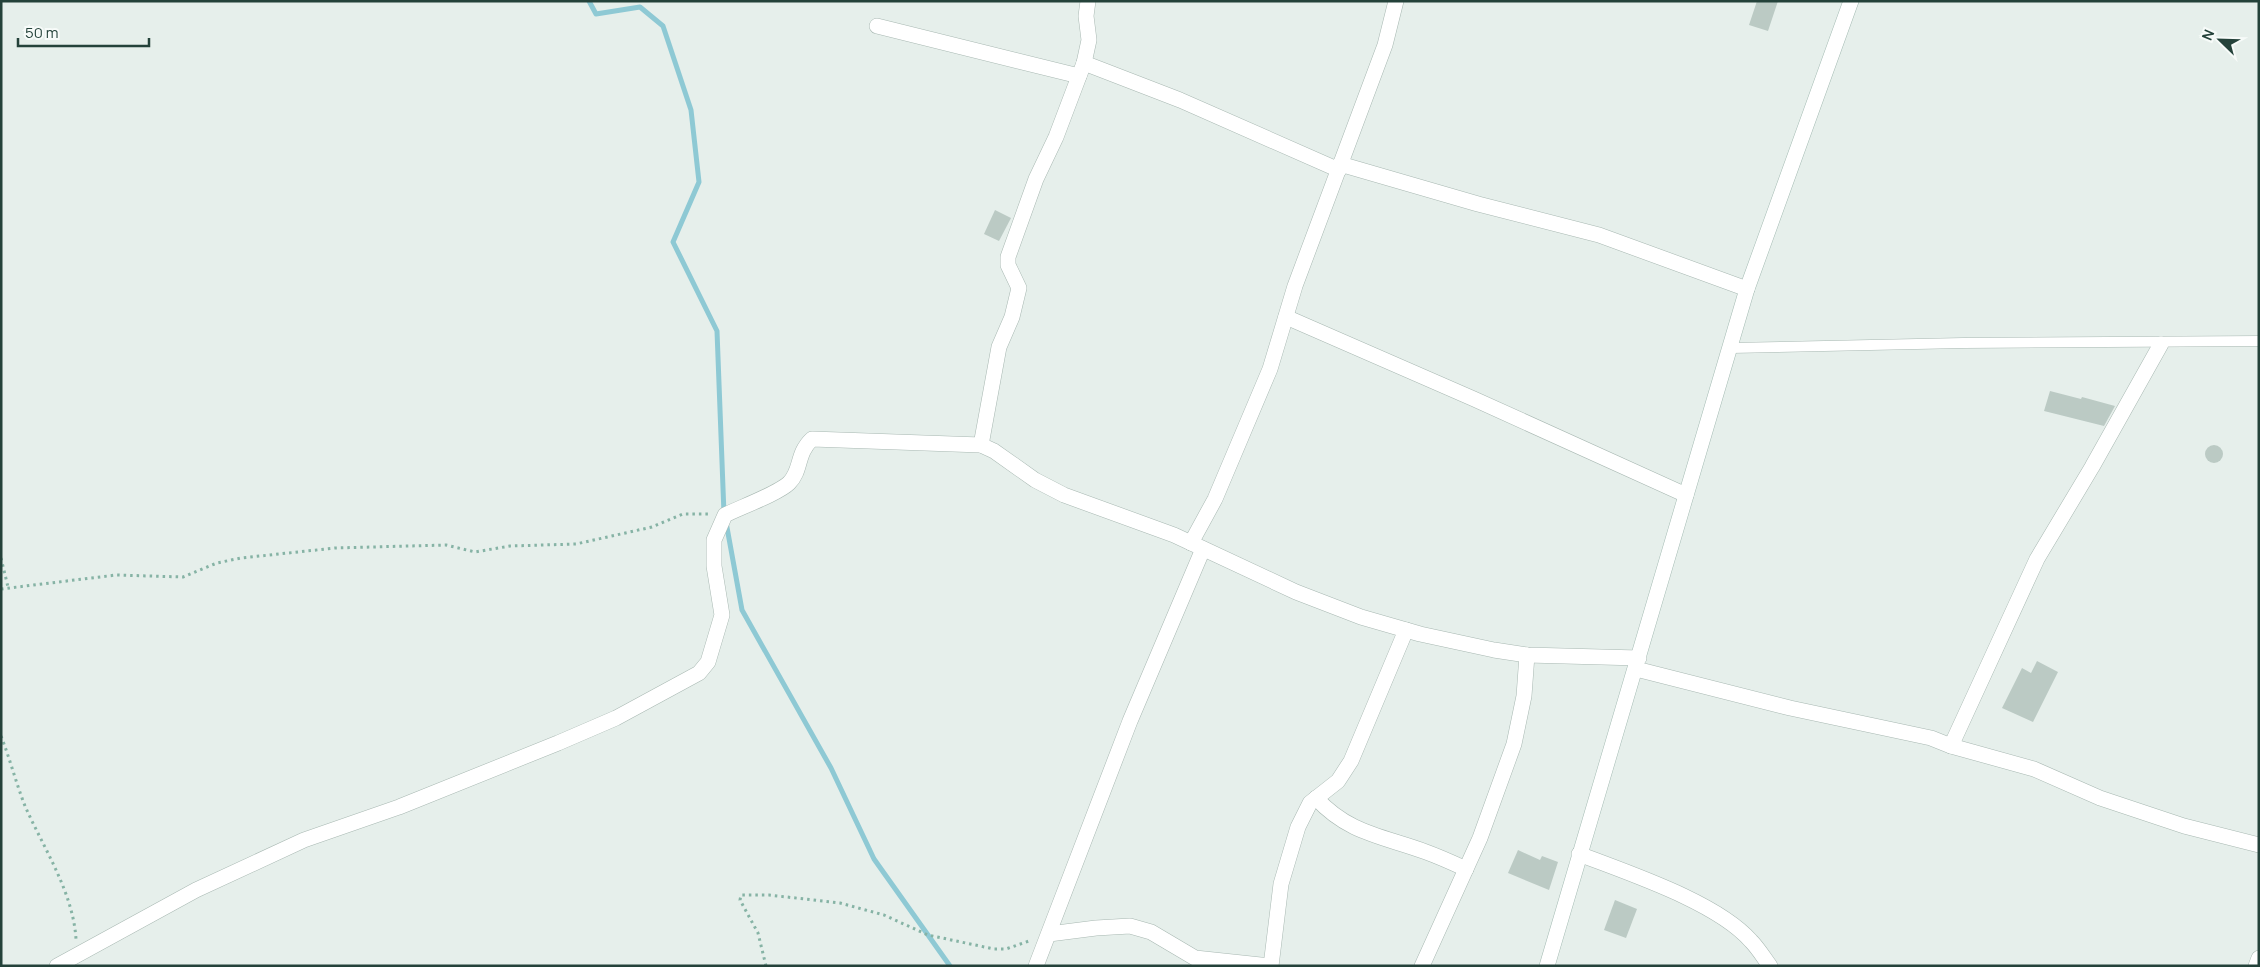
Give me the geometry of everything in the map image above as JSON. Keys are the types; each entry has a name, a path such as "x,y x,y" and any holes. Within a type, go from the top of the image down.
{"street":[{"path":"981,444 999,347 1012,317 1018,288 1008,265 1008,258 1036,179 1056,137 1082,70 1088,40 1086,16 1088,1"},
{"path":"1036,966 1130,721 1164,645 1215,499 1270,369 1294,286 1385,45 1396,1"},
{"path":"1547,966 1747,289 1851,1"},
{"path":"877,26 1082,70 1180,100 1339,167 1599,235 1747,289"},
{"path":"1286,317 1474,399 1686,495"},
{"path":"1951,746 2037,559 2092,467 2161,344"},
{"path":"64,962 196,890 304,840 399,807 558,743 616,718 699,673 708,662 722,615 714,566 714,540 724,515 788,484 797,470 801,451 812,439 981,444 1035,480 1064,495 1174,535 1296,592 1361,617 1406,630 1494,650 1638,663 1790,708 1931,738 1951,746 2034,769 2100,798 2184,826 2259,845"},
{"path":"1049,934 1130,926 1151,932 1195,958 1270,966 1277,926 1281,884 1289,850 1310,803 1338,780 1351,761 1406,630"},
{"path":"1422,966 1480,838 1514,744 1524,696 1527,654"},
{"path":"1316,798 1335,818 1400,845 1427,852 1466,869"},
{"path":"1579,854 1653,883 1722,916 1751,940 1770,966"},
{"path":"2256,966 2259,958"}],"lane":[{"path":"1731,348 1963,343 2161,344 2259,342"}],"path":[{"path":"1,589 116,575 183,577 217,563 241,558 335,548 446,545 475,552 510,546 576,544 652,527 683,514 724,515"},
{"path":"1,558 8,588"},
{"path":"1,736 25,805 64,890 75,928 76,942 64,962"},
{"path":"766,966 758,933 740,900 741,895 769,895 840,903 884,915 928,934 994,949 1016,946 1049,934"}],"building":[{"path":"1757,1 1778,1 1768,31 1749,25"},
{"path":"995,210 1011,218 999,241 984,234"},
{"path":"2050,391 2115,406 2104,426 2044,411"},
{"path":"2210,445 2218,445 2223,450 2221,461 2210,463 2205,458 2205,450"},
{"path":"2037,661 2058,672 2033,722 2002,708 2022,668 2031,673"},
{"path":"1518,850 1540,860 1542,856 1558,862 1549,890 1508,873"},
{"path":"1615,900 1637,909 1626,938 1604,930"}],"waterway":[{"path":"589,1 596,14 640,7 663,26 691,110 699,182 673,242 717,331 724,514"},
{"path":"726,522 742,610 831,768 874,859 950,966"}]}
